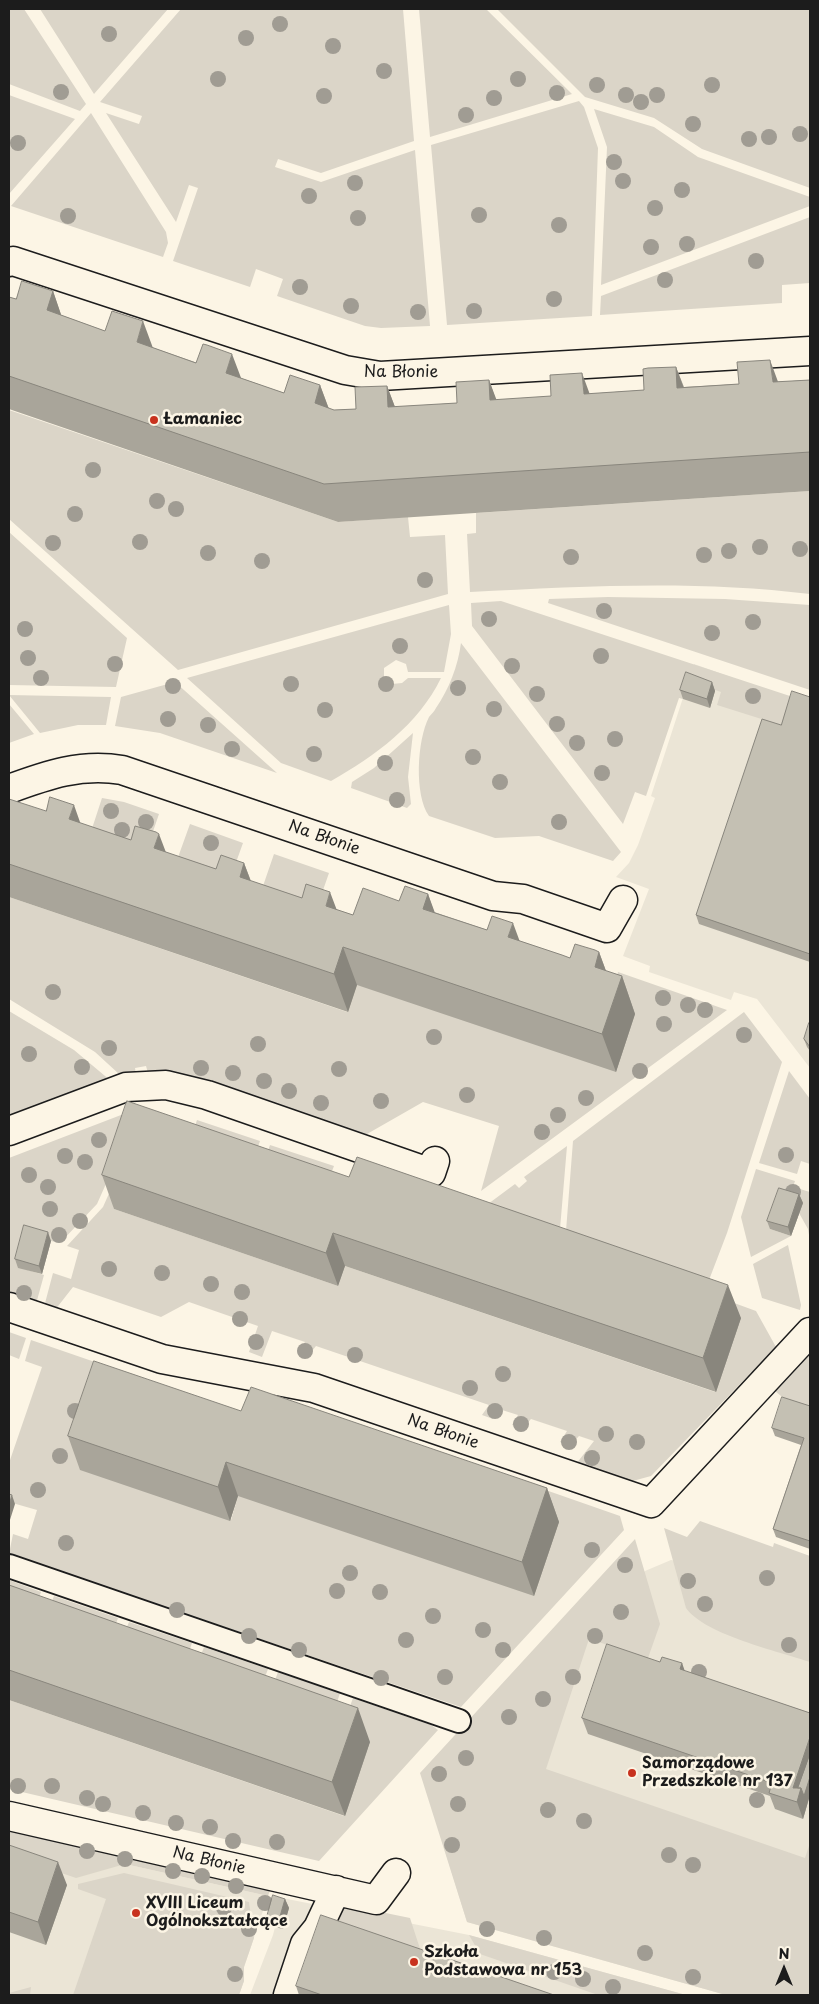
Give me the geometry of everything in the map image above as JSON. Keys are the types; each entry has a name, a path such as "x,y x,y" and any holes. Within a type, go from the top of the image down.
{"street":[{"name":"Na Błonie","path":"9,262 13,261 345,370 380,376 810,351"},
{"name":"Na Błonie","path":"9,789 72,769 93,767 122,770 493,896 523,899 607,928 622,900"},
{"path":"9,1132 126,1088 166,1085 207,1096 431,1173 435,1161"},
{"name":"Na Błonie","path":"9,1307 162,1359 314,1388 650,1503 810,1332"},
{"name":"Na Błonie","path":"9,1816 376,1900 396,1873"},
{"path":"288,1995 305,1944 318,1928 336,1890"}],"lane":[{"path":"9,1566 459,1721"}],"shaded area":[{"path":"9,9 24,9 86,104 80,111 9,84"},
{"path":"40,9 168,9 94,94"},
{"path":"181,9 403,9 414,141 321,173 278,159 275,167 321,182 415,150 430,326 381,328 365,326 277,296 283,279 256,269 250,287 173,261 198,188 189,185 176,222 106,113 139,124 142,116 100,102"},
{"path":"419,9 486,9 572,94 430,137"},
{"path":"497,9 810,9 810,188 702,149 654,118 585,97"},
{"path":"9,95 75,119 9,194"},
{"path":"579,101 584,107 598,148 592,316 447,325 431,145"},
{"path":"594,109 654,127 698,157 810,197 810,206 601,285 607,147"},
{"path":"91,113 166,232 168,243 163,257 11,206"},
{"path":"810,217 810,283 782,285 782,303 600,315 601,296"},
{"path":"9,410 338,522 408,517 410,537 445,535 448,594 178,670 9,519"},
{"path":"810,491 810,594 726,587 683,586 598,586 470,592 467,534 476,533 476,513"},
{"path":"9,532 127,638 116,687 9,685"},
{"path":"608,597 725,599 810,605 810,690 548,603 549,599"},
{"path":"501,601 796,698 784,733 771,722 717,705 721,692 689,681 683,699 679,698 646,796 635,792 623,824 472,626 471,603"},
{"path":"449,605 451,634 444,672 408,672 406,664 396,660 384,668 384,676 392,684 402,683 408,678 441,678 431,695 408,725 394,738 364,761 331,781 281,763 187,678"},
{"path":"461,643 621,852 613,861 539,836 495,838 429,816 424,807 419,782 422,739 429,717 441,701 449,685 458,660"},
{"path":"694,664 810,705 810,1068 757,999 734,992 731,1000 649,972 650,966 623,956 649,889 616,877 629,863 638,845 655,798 651,796"},
{"path":"175,682 277,773 160,733 115,726 121,697"},
{"path":"9,695 111,697 106,725 78,725 40,733"},
{"path":"9,704 34,734 9,743"},
{"path":"413,733 408,777 411,804 407,808 351,788 352,782 374,768"},
{"path":"102,798 124,802 159,814 138,875 83,856"},
{"path":"190,824 243,843 221,904 168,885"},
{"path":"274,854 329,873 308,933 253,915"},
{"path":"9,897 347,1012 357,985 608,1004 618,972 727,1010 481,1191 499,1126 423,1102 360,1138 148,1073 146,1066 135,1068 136,1074 128,1076 119,1074 95,1052 9,999"},
{"path":"9,1011 74,1050 111,1081 9,1119"},
{"path":"744,1012 782,1062 727,1233 709,1280 566,1231 573,1141"},
{"path":"789,1071 810,1099 810,1164 801,1161 797,1174 759,1163"},
{"path":"143,1112 133,1123 97,1204 60,1243 51,1241 18,1267 44,1275 36,1304 9,1295 9,1158 121,1115"},
{"path":"197,1120 260,1141 249,1172 187,1151"},
{"path":"270,1145 334,1166 322,1197 259,1176"},
{"path":"567,1146 560,1229 488,1204 515,1184 519,1188 527,1181 524,1177"},
{"path":"756,1169 795,1181 793,1187 810,1192 810,1241 808,1229 799,1213 802,1203 770,1229 791,1236 751,1257 741,1217"},
{"path":"111,1189 114,1209 338,1286 345,1266 715,1392 715,1296 756,1311 776,1347 651,1476 629,1482 576,1464 594,1441 579,1436 570,1446 560,1442 567,1431 531,1419 523,1428 512,1425 518,1415 502,1410 493,1419 482,1415 489,1405 316,1346 308,1356 297,1353 305,1342 272,1331 262,1357 249,1352 258,1326 189,1302 161,1317 73,1287 55,1310 44,1307 53,1273 71,1279 79,1250 67,1246 103,1207"},
{"path":"788,1245 801,1305 800,1310 762,1298 753,1264"},
{"path":"9,1332 26,1338 19,1359 9,1355"},
{"path":"31,1340 150,1381 231,1520 238,1496 537,1487 620,1516 624,1530 461,1707 9,1554 13,1534 28,1539 37,1510 9,1502 9,1463 42,1367 25,1361"},
{"path":"810,1356 810,1414 787,1401 775,1391"},
{"path":"700,1521 773,1547 774,1543 810,1556 810,1662 725,1634 695,1618 686,1608 664,1528 687,1537"},
{"path":"635,1539 660,1624 648,1658 589,1639 546,1769 805,1858 810,1843 810,1995 726,1995 467,1922 420,1773"},
{"name":"Samorządowe Przedszkole nr 137","path":"671,1560 810,1582 810,1995 726,1995 467,1922 429,1799 645,1571"},
{"path":"9,1580 41,1592 30,1621 9,1614"},
{"path":"54,1596 118,1618 107,1648 42,1626"},
{"path":"129,1622 192,1643 181,1675 117,1652"},
{"path":"204,1647 268,1669 256,1701 192,1679"},
{"path":"278,1672 340,1693 329,1727 266,1705"},
{"path":"353,1698 431,1725 438,1730 319,1861 9,1789 9,1700 344,1816 370,1742 341,1731"},
{"path":"9,1826 271,1887 268,1896 125,1864 76,1878 9,1855"},
{"name":"XVIII Liceum Ogólnokształcące","path":"9,1838 268,1896 244,1967 244,1981 239,1995 9,1995"},
{"path":"124,1873 249,1902 254,1938 244,1967 244,1981 239,1995 73,1995 106,1899 78,1889 78,1884"},
{"name":"Szkoła Podstawowa nr 153","path":"282,1898 469,1935 686,1995 250,1995 273,1935 275,1927 270,1926"},
{"path":"337,1903 410,1918 423,1958 335,1927"},
{"path":"469,1935 686,1995 598,1995 480,1954"},
{"path":"31,1987 30,1995 9,1995 9,1993"}],"building":[{"path":"22,281 53,291 47,310 105,331 112,311 143,321 137,342 196,363 203,344 232,354 226,373 284,393 290,375 320,385 315,403 334,410 356,409 355,387 387,386 388,407 457,403 456,382 489,380 490,400 551,396 550,375 582,373 584,394 644,390 643,369 648,368 676,367 677,388 739,384 737,362 770,360 773,382 810,380 810,452 324,484 9,376 9,297 16,299"},
{"path":"686,672 712,682 707,699 680,690"},
{"path":"792,691 810,697 810,954 696,915 762,719 781,725"},
{"path":"50,797 74,805 69,819 131,840 135,826 156,832 159,834 154,848 216,869 221,855 244,863 240,877 302,898 306,884 330,892 326,906 353,915 363,888 399,901 405,886 428,894 423,909 487,930 492,916 513,923 508,937 570,958 575,944 595,950 599,952 595,967 622,976 602,1034 343,947 334,974 9,864 9,799 46,811"},
{"path":"810,1024 810,1047 804,1039"},
{"path":"127,1101 349,1177 357,1157 728,1285 703,1358 333,1233 326,1253 102,1175"},
{"path":"779,1188 799,1194 788,1227 767,1221"},
{"path":"24,1225 48,1232 39,1266 15,1259"},
{"path":"94,1361 241,1411 251,1387 547,1488 522,1562 226,1462 218,1487 68,1436"},
{"path":"782,1397 810,1406 810,1541 773,1529 804,1438 772,1428"},
{"path":"9,1494 12,1495 9,1505"},
{"path":"9,1585 358,1708 332,1782 9,1670"},
{"path":"607,1644 660,1662 662,1657 682,1663 680,1669 810,1713 810,1737 793,1788 801,1788 797,1802 769,1793 772,1783 582,1718"},
{"path":"810,1754 810,1777 804,1796 801,1788 798,1788"},
{"path":"9,1845 58,1862 38,1922 9,1912"},
{"path":"273,1895 285,1899 279,1920 267,1917"},
{"path":"321,1915 554,1995 322,1995 296,1986"}],"place":[{"name":"Łamaniec","path":"154,420"},
{"name":"Samorządowe Przedszkole nr 137","path":"632,1773"},
{"name":"XVIII Liceum Ogólnokształcące","path":"136,1913"},
{"name":"Szkoła Podstawowa nr 153","path":"414,1962"}]}
